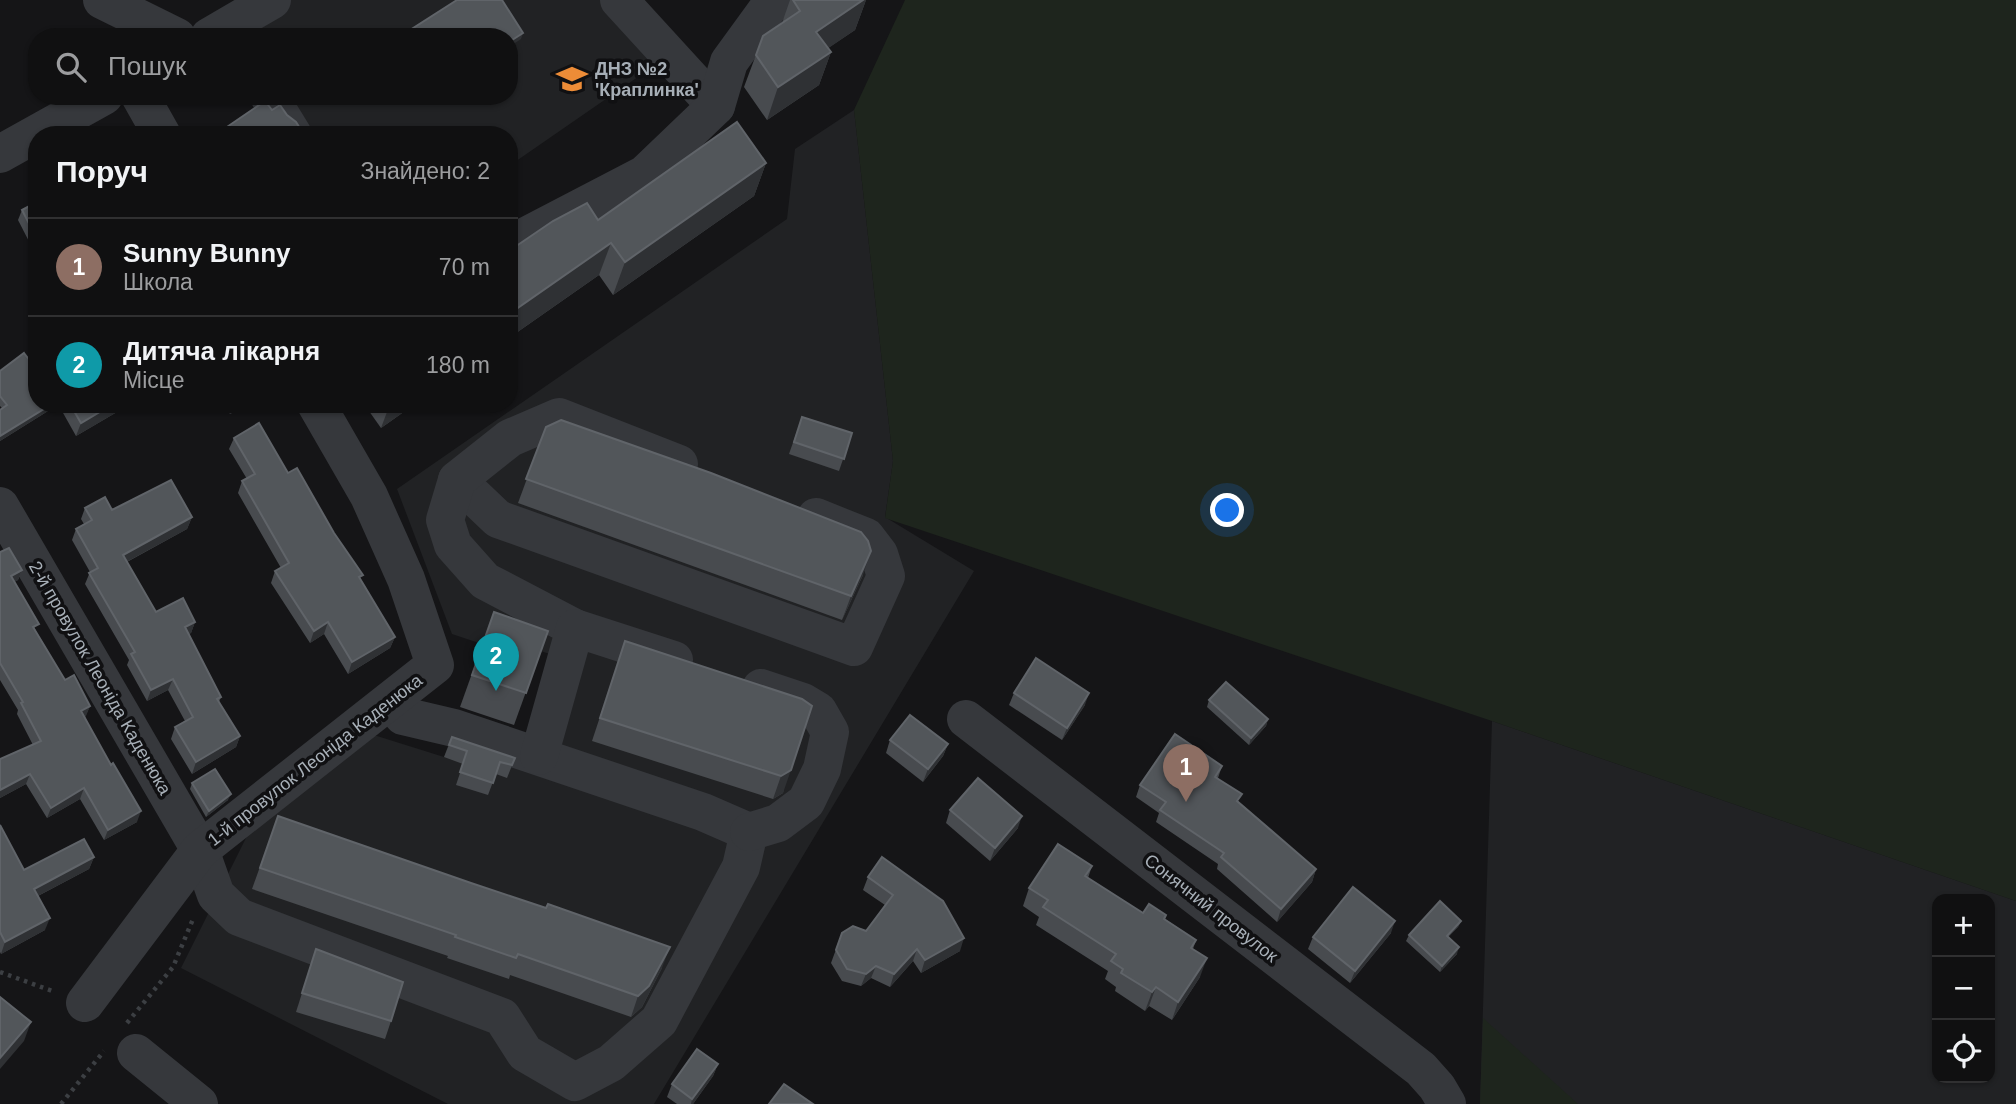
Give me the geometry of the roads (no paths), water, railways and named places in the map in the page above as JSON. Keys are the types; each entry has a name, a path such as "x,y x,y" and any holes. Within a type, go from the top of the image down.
{"street":[{"path":"102,0 159,28"},
{"path":"232,28 272,0"},
{"path":"619,0 716,106"},
{"path":"518,240 645,174 716,106 729,62 774,0"},
{"path":"50,126 88,105"},
{"path":"145,105 157,126"},
{"path":"275,105 287,126"},
{"path":"0,154 28,138"},
{"name":"1-й провулок Леоніда Каденюка","path":"85,1003 205,865 390,701 435,665 406,579 369,496 321,413"},
{"path":"390,701 403,716 454,728 703,812 749,832 778,823 806,802 822,769 830,732 818,711 803,702 575,628 485,581 453,545 445,520 457,480 510,438 559,417 713,477"},
{"path":"457,480 498,519 854,647 886,576 879,554 866,537 789,507"},
{"name":"2-й провулок Леоніда Каденюка","path":"0,506 205,865 216,895 239,917 502,1017 525,1054 575,1082 611,1063 659,1021 741,867 749,832"},
{"path":"538,757 575,628"},
{"name":"Сонячний провулок","path":"966,719 1421,1069 1437,1087 1447,1104"},
{"path":"123,1041 199,1104"}],"place":[{"name":"ДНЗ №2 'Краплинка'","path":"572,79"},
{"name":"Дитяча лікарня","path":"496,691"},
{"name":"Sunny Bunny","path":"1186,802"}]}
